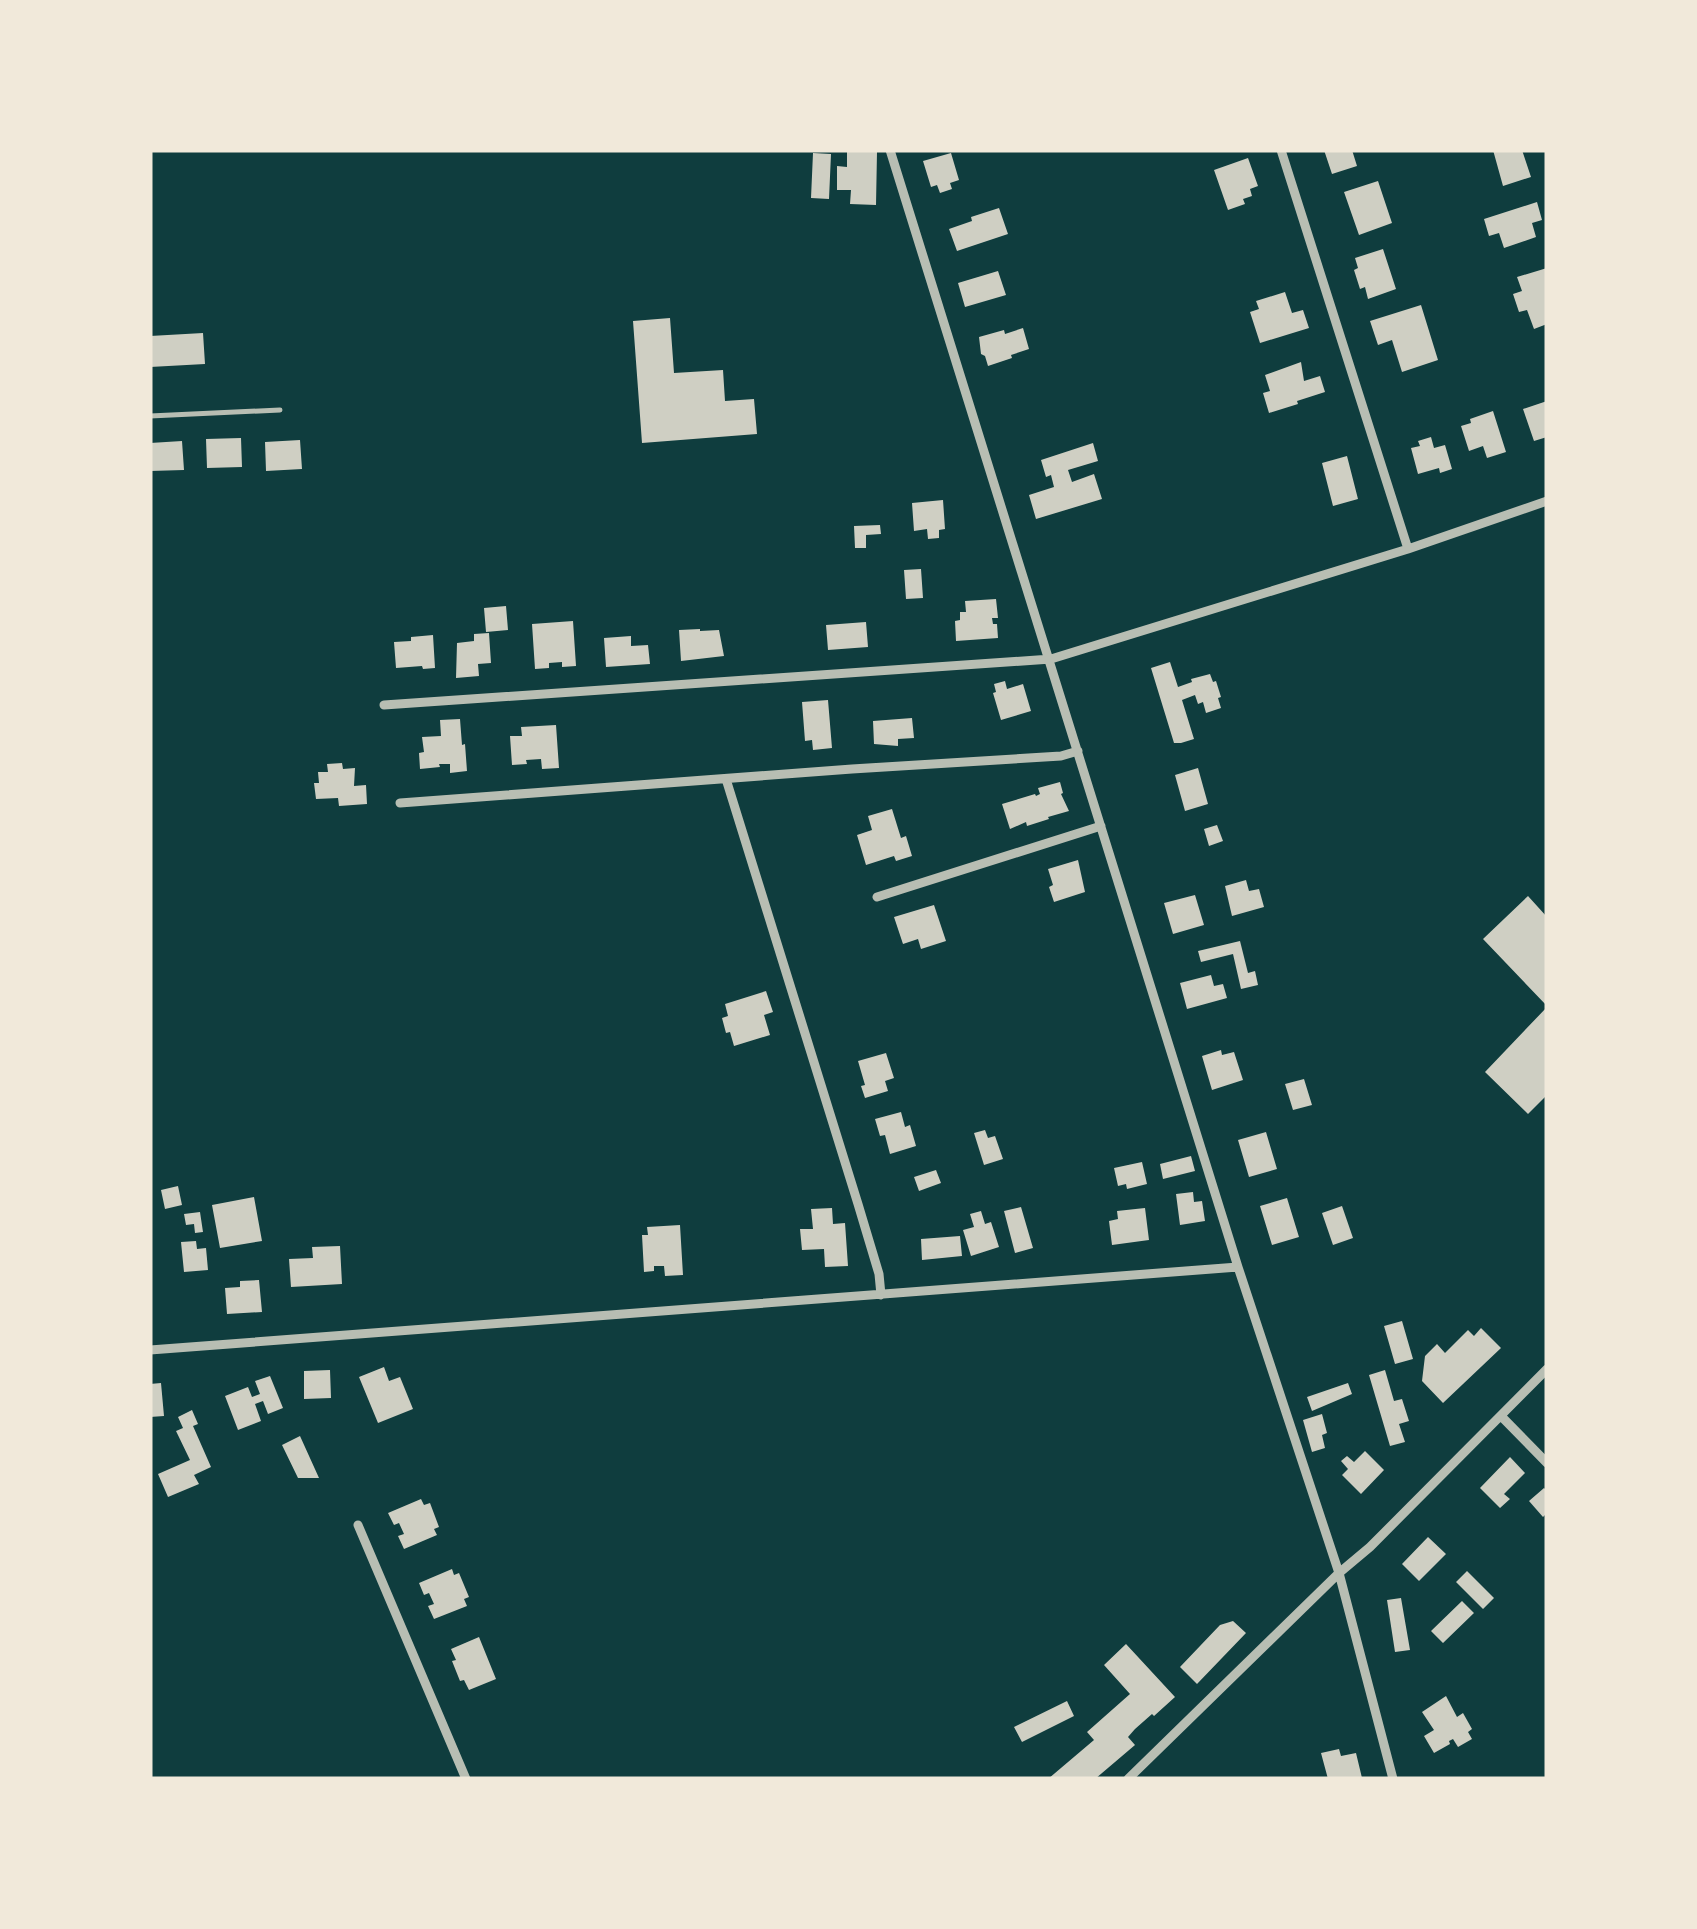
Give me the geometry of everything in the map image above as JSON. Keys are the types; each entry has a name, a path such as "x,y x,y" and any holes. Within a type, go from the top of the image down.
{"street":[{"path":"890,150 1238,1267 1339,1573 1394,1779"},
{"path":"1282,150 1408,548"},
{"path":"384,705 1050,659 1408,548 1547,500"},
{"path":"400,803 1061,756 1078,751"},
{"path":"726,778 879,1274 881,1294"},
{"path":"876,897 1101,826"},
{"path":"150,1350 1238,1267"},
{"path":"1128,1779 1370,1547 1547,1370"},
{"path":"1500,1416 1547,1464"},
{"path":"358,1525 466,1779"}],"lane":[{"path":"150,416 280,410"}],"building":[{"path":"1324,150 1352,150 1357,166 1332,174"},
{"path":"1493,150 1522,150 1531,177 1503,186"},
{"path":"847,151 877,152 876,205 850,204 851,190 837,190 837,166 847,167"},
{"path":"813,153 831,154 829,199 811,198"},
{"path":"951,153 959,180 950,183 952,189 940,193 937,185 931,187 923,161"},
{"path":"1248,158 1258,186 1250,189 1252,196 1243,199 1245,204 1228,210 1214,170"},
{"path":"1378,181 1392,223 1359,235 1344,192"},
{"path":"1537,202 1542,220 1532,223 1536,237 1504,248 1499,233 1489,236 1484,219"},
{"path":"999,208 1008,234 957,251 949,229"},
{"path":"1383,249 1396,289 1368,299 1365,287 1360,289 1355,258"},
{"path":"1547,268 1547,324 1534,329 1527,310 1519,312 1513,294 1522,291 1517,277"},
{"path":"998,271 1006,295 965,307 958,283"},
{"path":"1285,292 1292,313 1303,310 1309,328 1260,343 1250,312 1259,309 1256,301"},
{"path":"1421,305 1438,360 1402,372 1392,340 1378,345 1370,321"},
{"path":"670,318 674,373 723,370 725,401 754,399 757,434 642,443 633,321"},
{"path":"1023,328 1029,349 988,366 981,354 979,337"},
{"path":"203,333 205,364 150,367 150,336"},
{"path":"1301,362 1304,381 1320,376 1325,392 1269,413 1263,393 1270,391 1265,375"},
{"path":"1547,401 1547,437 1534,441 1523,409"},
{"path":"1493,411 1506,452 1487,458 1483,446 1469,451 1461,426"},
{"path":"1431,437 1434,448 1445,445 1452,469 1418,474 1411,448"},
{"path":"241,438 242,467 207,468 206,439"},
{"path":"300,440 302,469 266,471 265,442"},
{"path":"182,441 184,470 150,471 150,443"},
{"path":"1093,443 1098,461 1068,470 1072,482 1094,474 1102,499 1036,519 1029,495 1054,487 1041,460"},
{"path":"1347,456 1358,499 1333,506 1322,463"},
{"path":"943,500 945,529 939,530 939,538 928,539 927,529 914,531 912,503"},
{"path":"880,525 881,534 866,535 866,548 855,548 854,526"},
{"path":"921,569 923,598 906,599 904,570"},
{"path":"996,599 998,618 992,618 993,624 997,624 998,638 956,641 955,621 960,620 960,612 966,612 965,601"},
{"path":"506,606 508,630 486,632 484,608"},
{"path":"573,621 576,666 562,667 562,662 535,669 532,624"},
{"path":"866,622 868,647 828,650 826,625"},
{"path":"679,630 719,630 724,656 681,661"},
{"path":"489,633 491,663 478,664 479,676 456,678 457,643 474,641 474,634"},
{"path":"433,635 435,668 396,668 394,642"},
{"path":"631,636 631,646 648,645 650,664 606,667 604,638"},
{"path":"1170,662 1178,687 1210,674 1221,697 1221,708 1206,713 1203,702 1198,704 1195,695 1182,700 1194,739 1181,743 1174,743 1151,668"},
{"path":"1005,681 1007,689 1023,684 1031,711 1001,720 993,693 994,684"},
{"path":"828,700 832,748 813,750 812,740 805,741 802,702"},
{"path":"912,718 914,738 898,739 898,746 874,744 873,721"},
{"path":"460,719 467,771 450,773 450,764 420,769 422,737 441,736 440,720"},
{"path":"556,725 559,768 542,769 541,759 512,765 510,736 522,736 521,727"},
{"path":"342,763 343,769 355,768 354,786 366,785 367,804 339,806 338,798 316,799 314,783 319,783 318,772 328,772 327,764"},
{"path":"1198,768 1208,804 1185,811 1175,775"},
{"path":"1060,782 1069,811 1010,829 1002,804 1036,796 1040,794 1038,788"},
{"path":"892,809 901,838 906,836 912,856 896,861 894,856 866,865 857,835 872,830 868,816"},
{"path":"1217,825 1223,841 1209,846 1204,829"},
{"path":"1078,860 1085,892 1054,902 1048,869"},
{"path":"1246,880 1249,891 1259,889 1264,907 1232,916 1225,886"},
{"path":"1195,895 1204,925 1173,934 1164,903"},
{"path":"1528,896 1547,917 1547,1006 1483,939"},
{"path":"934,905 946,941 921,949 918,939 903,944 894,917"},
{"path":"1240,941 1248,973 1255,971 1258,985 1241,989 1233,954 1201,962 1198,951"},
{"path":"1211,975 1214,986 1223,984 1227,998 1187,1009 1180,983"},
{"path":"766,991 773,1012 764,1015 770,1035 734,1046 722,1018 728,1016 725,1004"},
{"path":"1547,1007 1547,1095 1528,1114 1485,1072"},
{"path":"1221,1050 1222,1055 1234,1052 1243,1080 1212,1090 1202,1056"},
{"path":"886,1053 894,1078 885,1081 888,1091 865,1098 858,1061"},
{"path":"1304,1079 1312,1105 1293,1110 1285,1084"},
{"path":"901,1112 916,1146 890,1154 875,1119"},
{"path":"985,1130 988,1138 995,1136 1003,1159 984,1165 974,1133"},
{"path":"1266,1132 1277,1169 1249,1177 1238,1140"},
{"path":"1191,1156 1195,1171 1163,1179 1160,1164"},
{"path":"1142,1162 1147,1184 1127,1189 1126,1184 1118,1186 1114,1168"},
{"path":"936,1170 941,1183 919,1191 914,1177"},
{"path":"178,1186 182,1205 165,1209 161,1190"},
{"path":"1193,1192 1194,1202 1202,1201 1205,1221 1180,1225 1176,1194"},
{"path":"254,1197 262,1241 220,1248 212,1205"},
{"path":"1287,1198 1299,1237 1272,1245 1260,1206"},
{"path":"1342,1206 1353,1238 1333,1245 1322,1213"},
{"path":"1021,1207 1033,1248 1015,1253 1004,1211"},
{"path":"832,1208 833,1224 845,1223 848,1266 825,1267 824,1249 802,1250 800,1229 813,1229 811,1209"},
{"path":"1145,1208 1149,1240 1112,1245 1109,1221 1118,1219 1117,1211"},
{"path":"981,1211 985,1224 991,1222 999,1247 971,1256 963,1230 974,1227 970,1214"},
{"path":"200,1212 203,1232 195,1233 194,1224 186,1225 184,1214"},
{"path":"680,1225 683,1275 665,1276 664,1266 644,1272 642,1235 648,1235 647,1227"},
{"path":"960,1236 962,1256 922,1260 921,1239"},
{"path":"196,1241 197,1249 206,1248 208,1270 184,1272 181,1242"},
{"path":"340,1246 342,1284 291,1287 289,1259 313,1258 312,1247"},
{"path":"259,1280 262,1312 227,1314 225,1288 240,1287 240,1281"},
{"path":"1402,1321 1413,1359 1395,1364 1384,1326"},
{"path":"1481,1328 1501,1348 1443,1403 1422,1381 1425,1356 1437,1344 1445,1353 1468,1330 1474,1336"},
{"path":"384,1367 389,1381 400,1377 413,1409 378,1423 359,1377"},
{"path":"330,1370 331,1398 304,1399 304,1371"},
{"path":"1385,1370 1394,1401 1402,1399 1409,1421 1399,1424 1405,1442 1390,1446 1369,1375"},
{"path":"270,1376 283,1408 268,1414 263,1401 255,1404 261,1421 238,1430 225,1396 248,1387 252,1397 260,1394 255,1381"},
{"path":"161,1383 164,1416 150,1417 150,1384"},
{"path":"1348,1383 1352,1394 1312,1411 1307,1397"},
{"path":"192,1410 198,1424 193,1426 211,1467 194,1475 199,1484 168,1497 158,1474 190,1460 176,1431 183,1428 178,1417"},
{"path":"1322,1414 1327,1433 1322,1435 1325,1448 1312,1452 1303,1420"},
{"path":"300,1436 319,1478 298,1478 282,1445"},
{"path":"1365,1451 1384,1470 1361,1494 1342,1475 1348,1469 1341,1461 1347,1456 1354,1462"},
{"path":"1510,1457 1525,1473 1504,1494 1510,1499 1500,1508 1480,1488"},
{"path":"1544,1488 1547,1513 1543,1517 1529,1501"},
{"path":"421,1499 424,1505 430,1503 439,1527 434,1529 437,1535 404,1549 398,1536 404,1534 388,1513"},
{"path":"1428,1537 1446,1554 1419,1581 1402,1564"},
{"path":"452,1569 454,1575 459,1573 469,1597 464,1599 467,1606 434,1619 428,1606 434,1604 419,1583"},
{"path":"1467,1571 1494,1598 1483,1609 1456,1582"},
{"path":"1401,1598 1410,1650 1395,1652 1387,1600"},
{"path":"1462,1601 1474,1613 1443,1643 1431,1631"},
{"path":"1233,1621 1246,1633 1197,1684 1180,1667 1220,1625"},
{"path":"479,1637 496,1679 469,1690 464,1680 460,1681 451,1649"},
{"path":"1126,1644 1175,1697 1135,1729 1128,1737 1135,1745 1095,1779 1048,1779 1094,1740 1087,1732 1130,1694 1104,1665"},
{"path":"1446,1696 1457,1717 1463,1713 1472,1729 1468,1732 1472,1739 1458,1747 1453,1739 1434,1753 1424,1736 1434,1730 1422,1712"},
{"path":"1067,1701 1074,1716 1022,1742 1014,1727"},
{"path":"1339,1749 1341,1756 1356,1753 1362,1778 1328,1779 1321,1753"}]}
